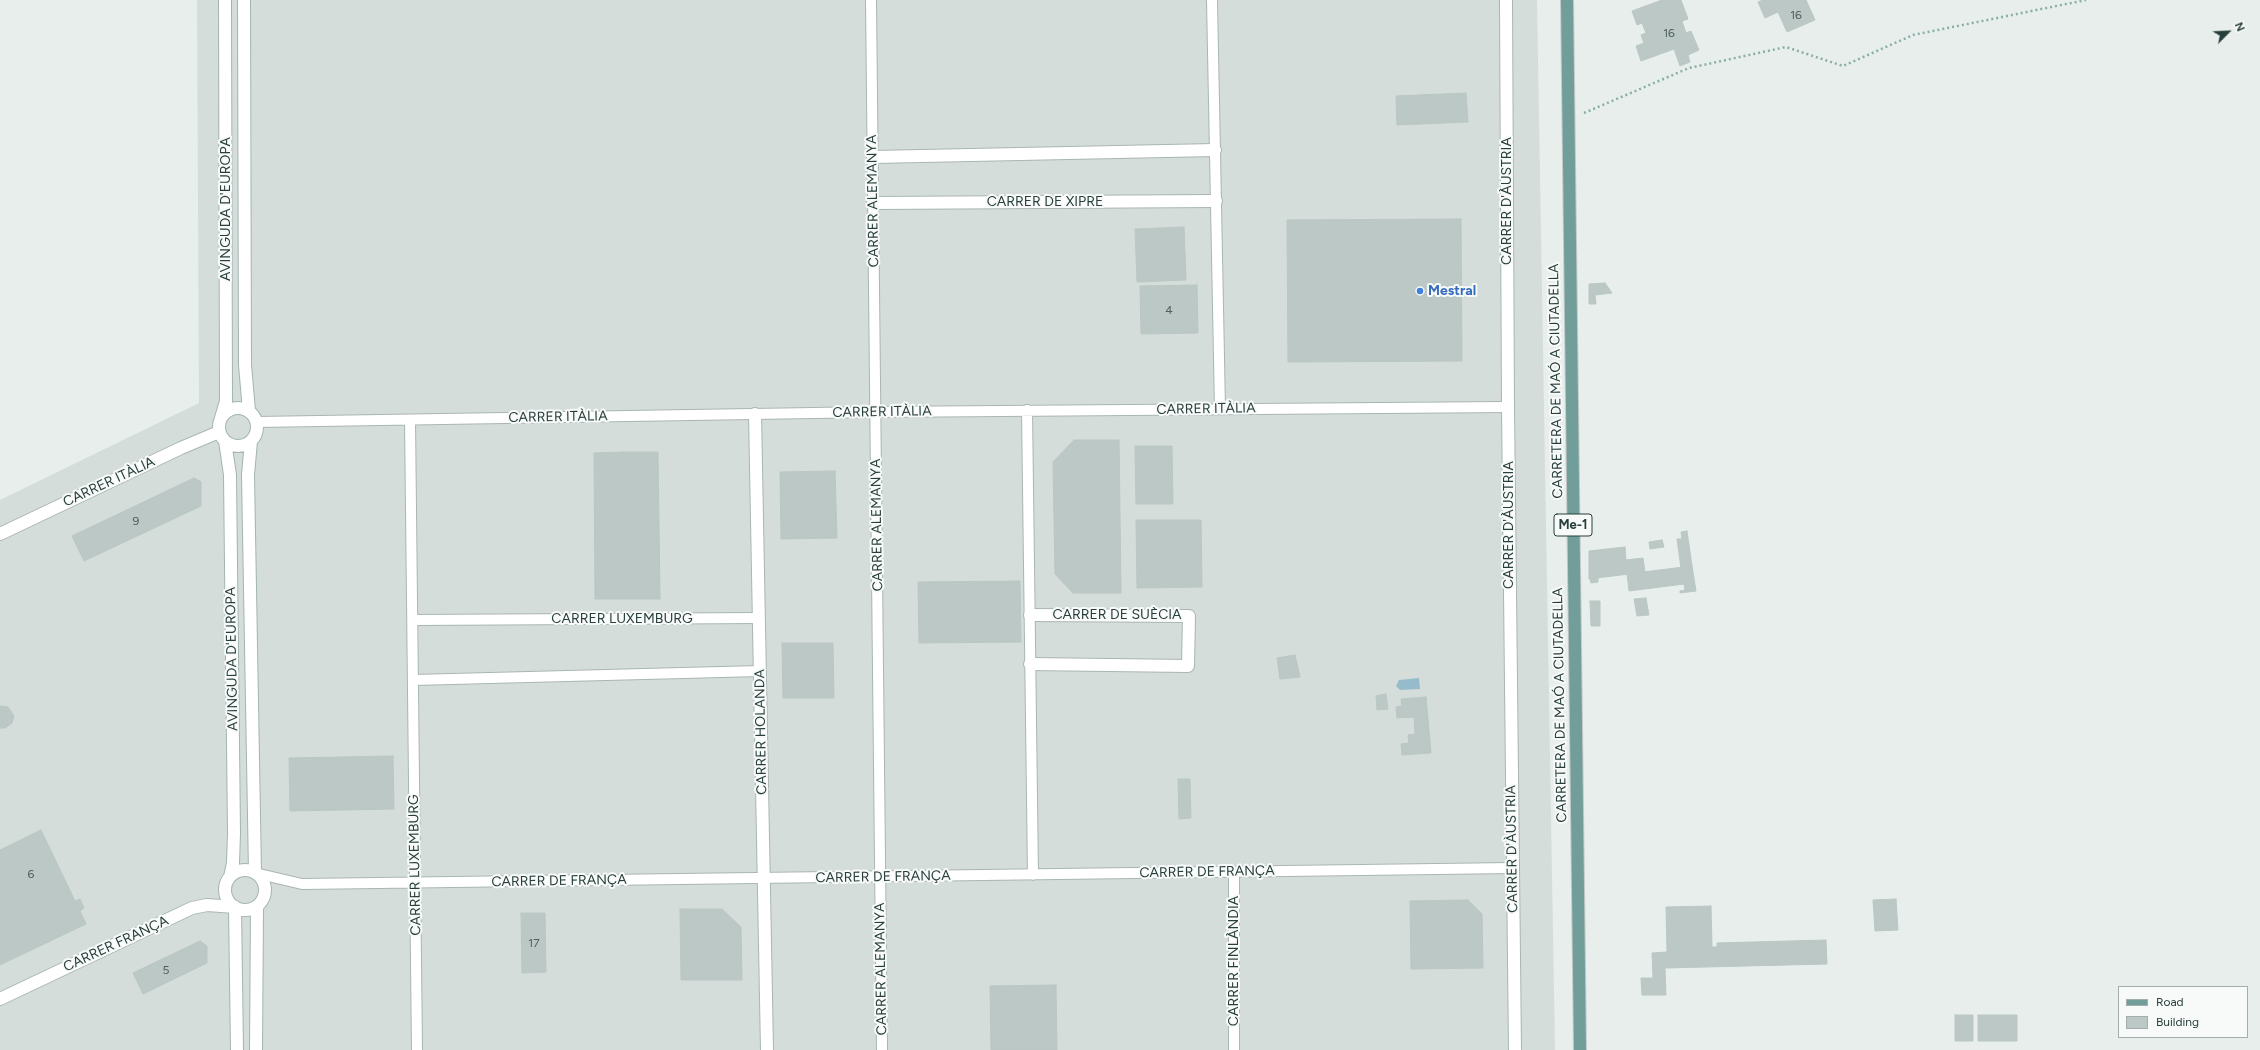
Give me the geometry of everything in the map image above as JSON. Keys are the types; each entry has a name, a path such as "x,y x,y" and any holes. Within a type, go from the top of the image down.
{"main road":[{"name":"CARRETERA DE MAÓ A CIUTADELLA","path":"1567,0 1580,1050"}],"street":[{"name":"AVINGUDA D'EUROPA","path":"225,0 226,401 221,418 222,436 230,475 234,834 233,864 230,877 226,883 226,897 235,907 237,1050"},
{"name":"AVINGUDA D'EUROPA","path":"244,0 245,358 249,410 257,422 256,432 251,441 248,475 255,873 260,877 265,889 261,901 257,906 256,1050"},
{"name":"CARRER D'ÀUSTRIA","path":"1506,0 1514,1050"},
{"path":"873,157 1215,150"},
{"name":"CARRER DE XIPRE","path":"873,203 1216,201"},
{"path":"221,418 233,408 249,410"},
{"name":"CARRER HOLANDA","path":"755,414 767,1050"},
{"path":"222,436 235,446 246,444 251,441"},
{"name":"CARRER ITÀLIA","path":"0,534 181,448 222,436"},
{"name":"CARRER DE SUÈCIA","path":"1030,615 1188,616 1188,666 1030,664"},
{"path":"230,877 238,871 250,871 255,873"},
{"name":"CARRER FRANÇA","path":"0,999 192,908 207,905 235,907"},
{"path":"235,907 246,910 257,906"}],"lane":[{"name":"CARRER ALEMANYA","path":"871,0 882,1050"},
{"path":"1212,0 1220,409"},
{"name":"CARRER ITÀLIA","path":"257,422 1027,410 1508,407"},
{"path":"1027,410 1033,875"},
{"name":"CARRER LUXEMBURG","path":"410,420 417,1050"},
{"name":"CARRER LUXEMBURG","path":"413,620 759,618"},
{"path":"413,680 760,671"},
{"name":"CARRER DE FRANÇA","path":"255,873 302,884 1512,868"},
{"name":"CARRER FINLÀNDIA","path":"1234,872 1234,1050"}],"path":[{"path":"1568,120 1689,68 1786,47 1843,66 1913,35 2086,0"}],"shaded area":[{"path":"197,0 1537,0 1555,1050 0,1050 0,500 199,403"}],"water":[{"path":"1419,678 1420,689 1400,690 1396,686 1399,680"}],"building":[{"path":"1662,0 1681,0 1688,19 1682,21 1686,33 1691,31 1699,50 1688,55 1690,62 1680,66 1674,49 1641,61 1636,46 1644,43 1641,35 1646,33 1642,23 1637,25 1632,11"},
{"path":"1763,0 1806,0 1815,20 1787,32 1778,12 1765,18 1758,2"},
{"path":"1466,93 1468,122 1397,125 1396,96"},
{"path":"1461,219 1462,361 1288,362 1287,220"},
{"path":"1184,227 1186,280 1137,282 1135,229"},
{"path":"1605,283 1612,293 1595,295 1596,304 1589,304 1589,284"},
{"path":"1197,285 1198,333 1141,334 1140,286"},
{"path":"1074,440 1119,440 1121,593 1073,593 1055,574 1053,462"},
{"path":"1135,446 1172,446 1173,504 1136,504"},
{"path":"658,452 660,599 595,599 594,453"},
{"path":"835,471 837,538 781,539 780,472"},
{"path":"194,478 201,482 201,506 84,561 72,536"},
{"path":"1136,520 1201,520 1202,587 1137,588"},
{"path":"1687,531 1692,566 1681,568 1677,539 1682,539 1681,532"},
{"path":"1662,540 1664,547 1650,549 1649,542"},
{"path":"1625,547 1626,560 1643,558 1645,572 1589,579 1589,551"},
{"path":"1692,566 1696,591 1680,593 1680,591 1685,590 1684,584 1629,591 1627,574"},
{"path":"1598,578 1598,582 1591,583 1590,579"},
{"path":"1020,581 1021,642 919,643 918,582"},
{"path":"1646,598 1649,615 1637,616 1634,599"},
{"path":"1590,601 1600,601 1600,626 1591,626"},
{"path":"782,643 833,643 834,698 783,698"},
{"path":"1295,655 1300,677 1280,679 1277,658"},
{"path":"1386,694 1388,709 1377,710 1376,696"},
{"path":"1426,697 1431,753 1402,755 1401,744 1409,743 1408,735 1415,734 1414,717 1397,718 1396,707 1402,706 1401,699"},
{"path":"0,706 8,707 14,716 12,723 5,728 0,728"},
{"path":"393,756 394,809 290,811 289,758"},
{"path":"1178,779 1190,779 1191,818 1179,819"},
{"path":"41,830 75,901 80,899 84,908 80,911 86,924 0,965 0,850"},
{"path":"1896,899 1898,930 1875,931 1873,900"},
{"path":"1468,900 1482,914 1483,968 1411,969 1410,901"},
{"path":"1711,906 1712,947 1717,947 1717,943 1826,940 1827,964 1665,968 1666,995 1642,995 1641,978 1653,978 1652,953 1667,952 1666,907"},
{"path":"680,909 722,909 741,927 742,980 681,980"},
{"path":"521,913 545,913 546,972 522,973"},
{"path":"200,941 207,946 207,963 143,994 133,973"},
{"path":"1056,985 1057,1050 991,1050 990,986"},
{"path":"1955,1015 1973,1015 1973,1041 1955,1041"},
{"path":"1978,1015 2017,1015 2017,1041 1978,1041"}],"place":[{"name":"Mestral","path":"1420,291"}]}
